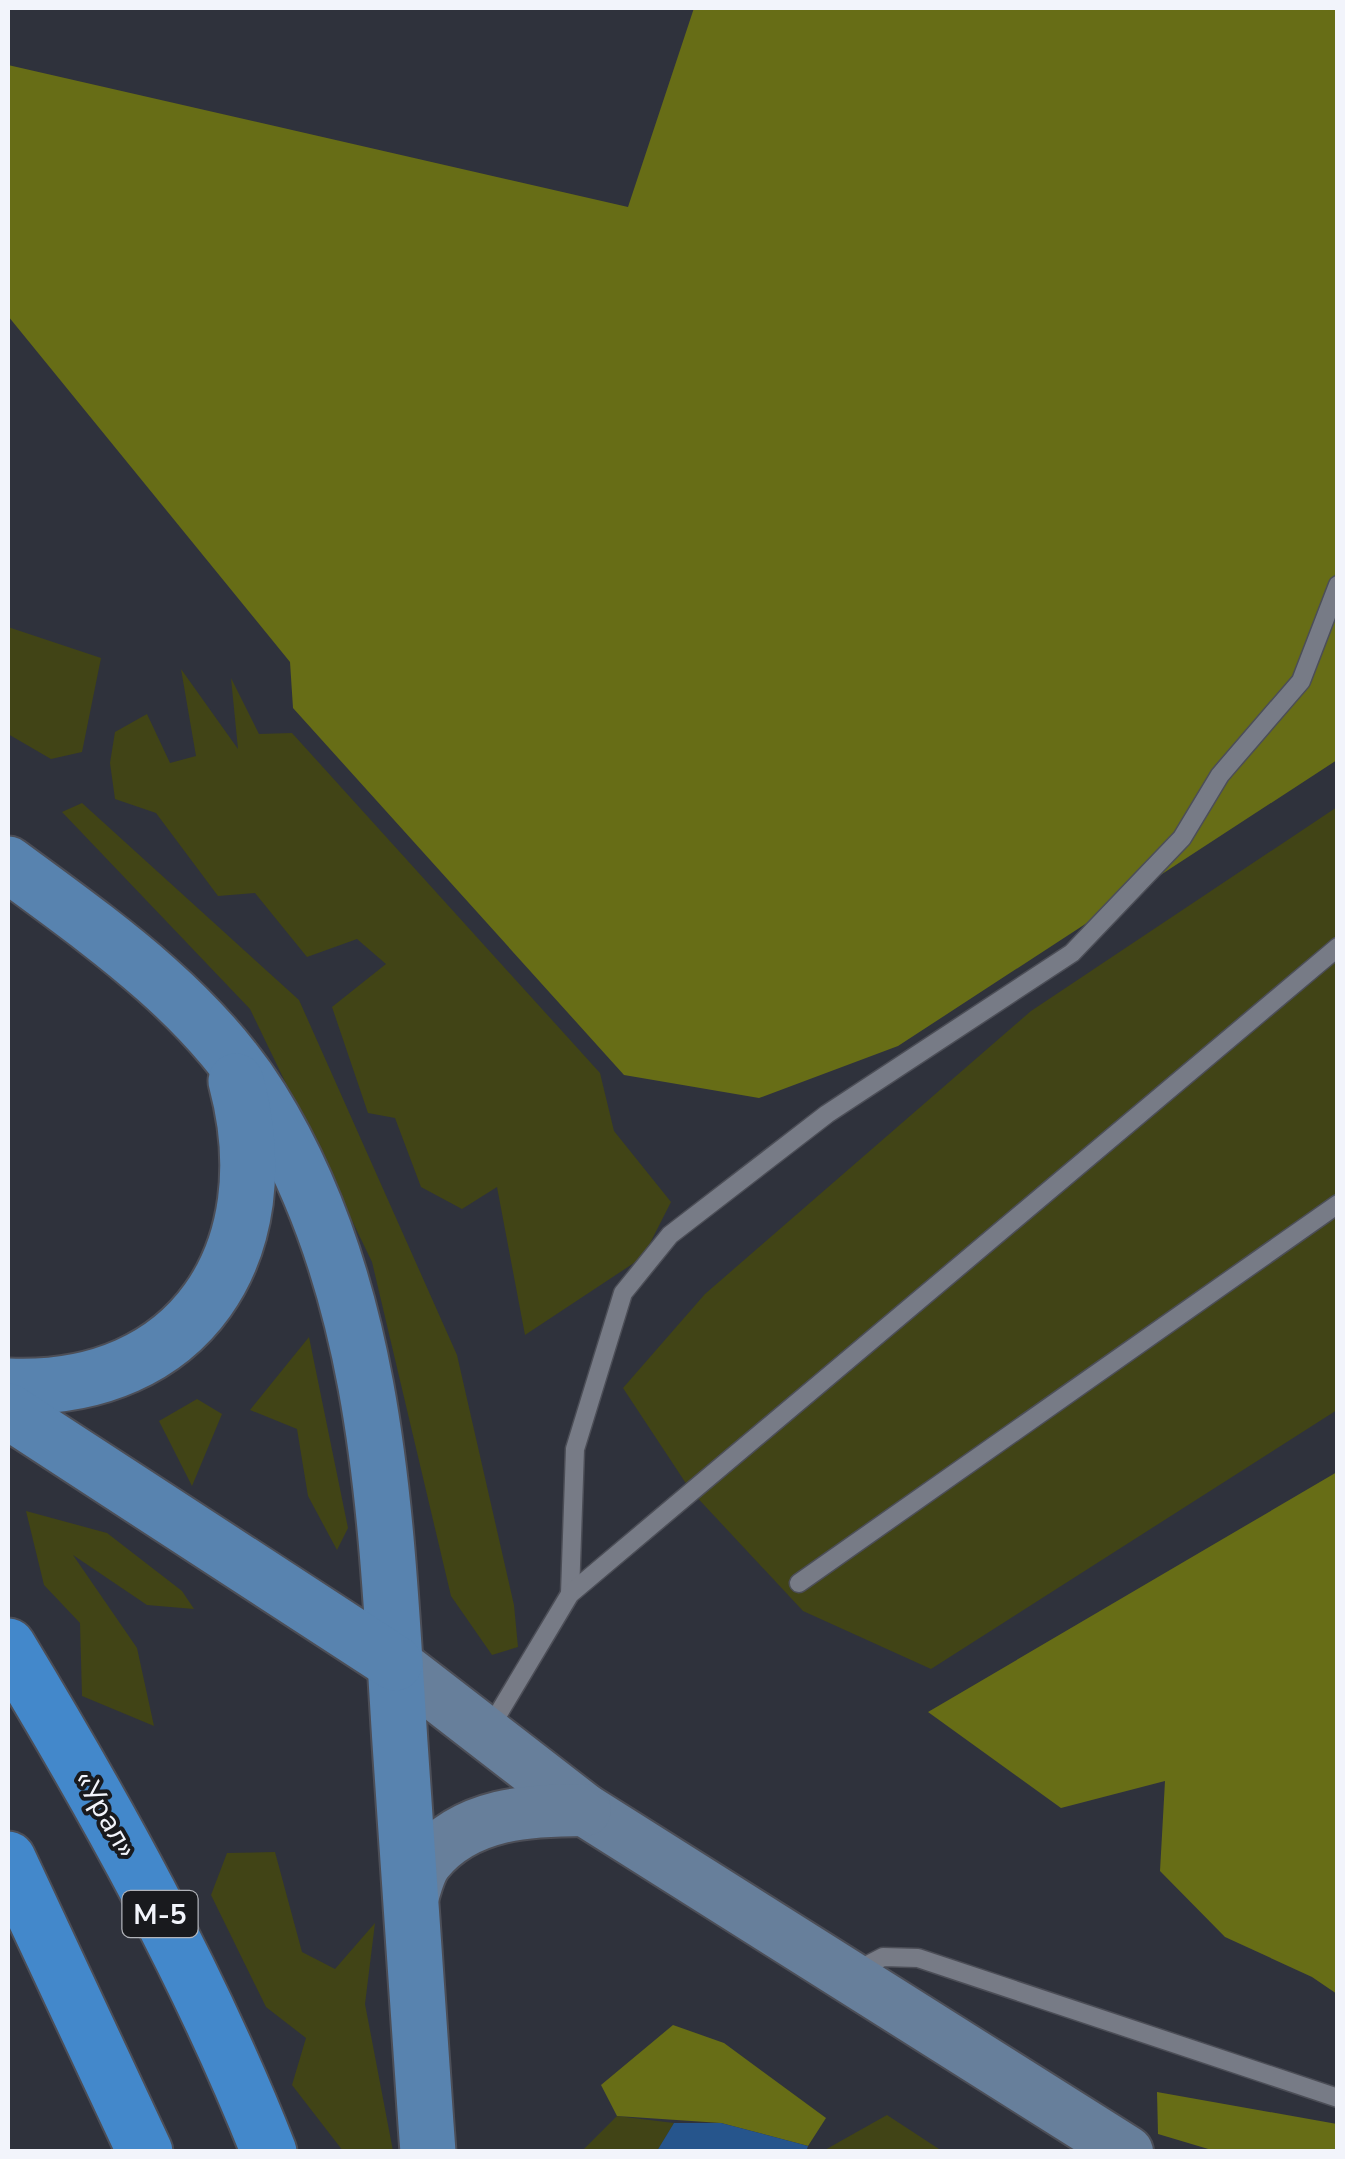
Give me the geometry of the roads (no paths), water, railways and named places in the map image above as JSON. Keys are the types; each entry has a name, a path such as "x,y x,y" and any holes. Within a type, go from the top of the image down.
{"highway":[{"name":"«Урал»","path":"8,1646 149,1891 237,2072 269,2152"},
{"path":"8,1859 145,2152"}],"main road":[{"path":"8,864 162,982 214,1038 260,1097 293,1157 331,1244 356,1339 376,1446 387,1537 428,2152"},
{"path":"8,1386 56,1388 112,1375 168,1344 208,1300 235,1251 247,1201 248,1138 236,1083 214,1038"},
{"path":"8,1411 395,1663 586,1810 844,1977 1126,2152"},
{"path":"410,1904 425,1864 454,1835 500,1816 586,1810"}],"lane":[{"path":"570,1594 575,1450 623,1293 670,1235 827,1114 1072,954 1182,838 1220,775 1301,680 1338,585"},
{"path":"487,1734 570,1594 1338,947"},
{"path":"799,1583 1338,1204"},
{"path":"844,1977 882,1957 918,1958 1338,2098"}],"water":[{"path":"674,2123 721,2123 808,2146 806,2152 657,2151"}]}
